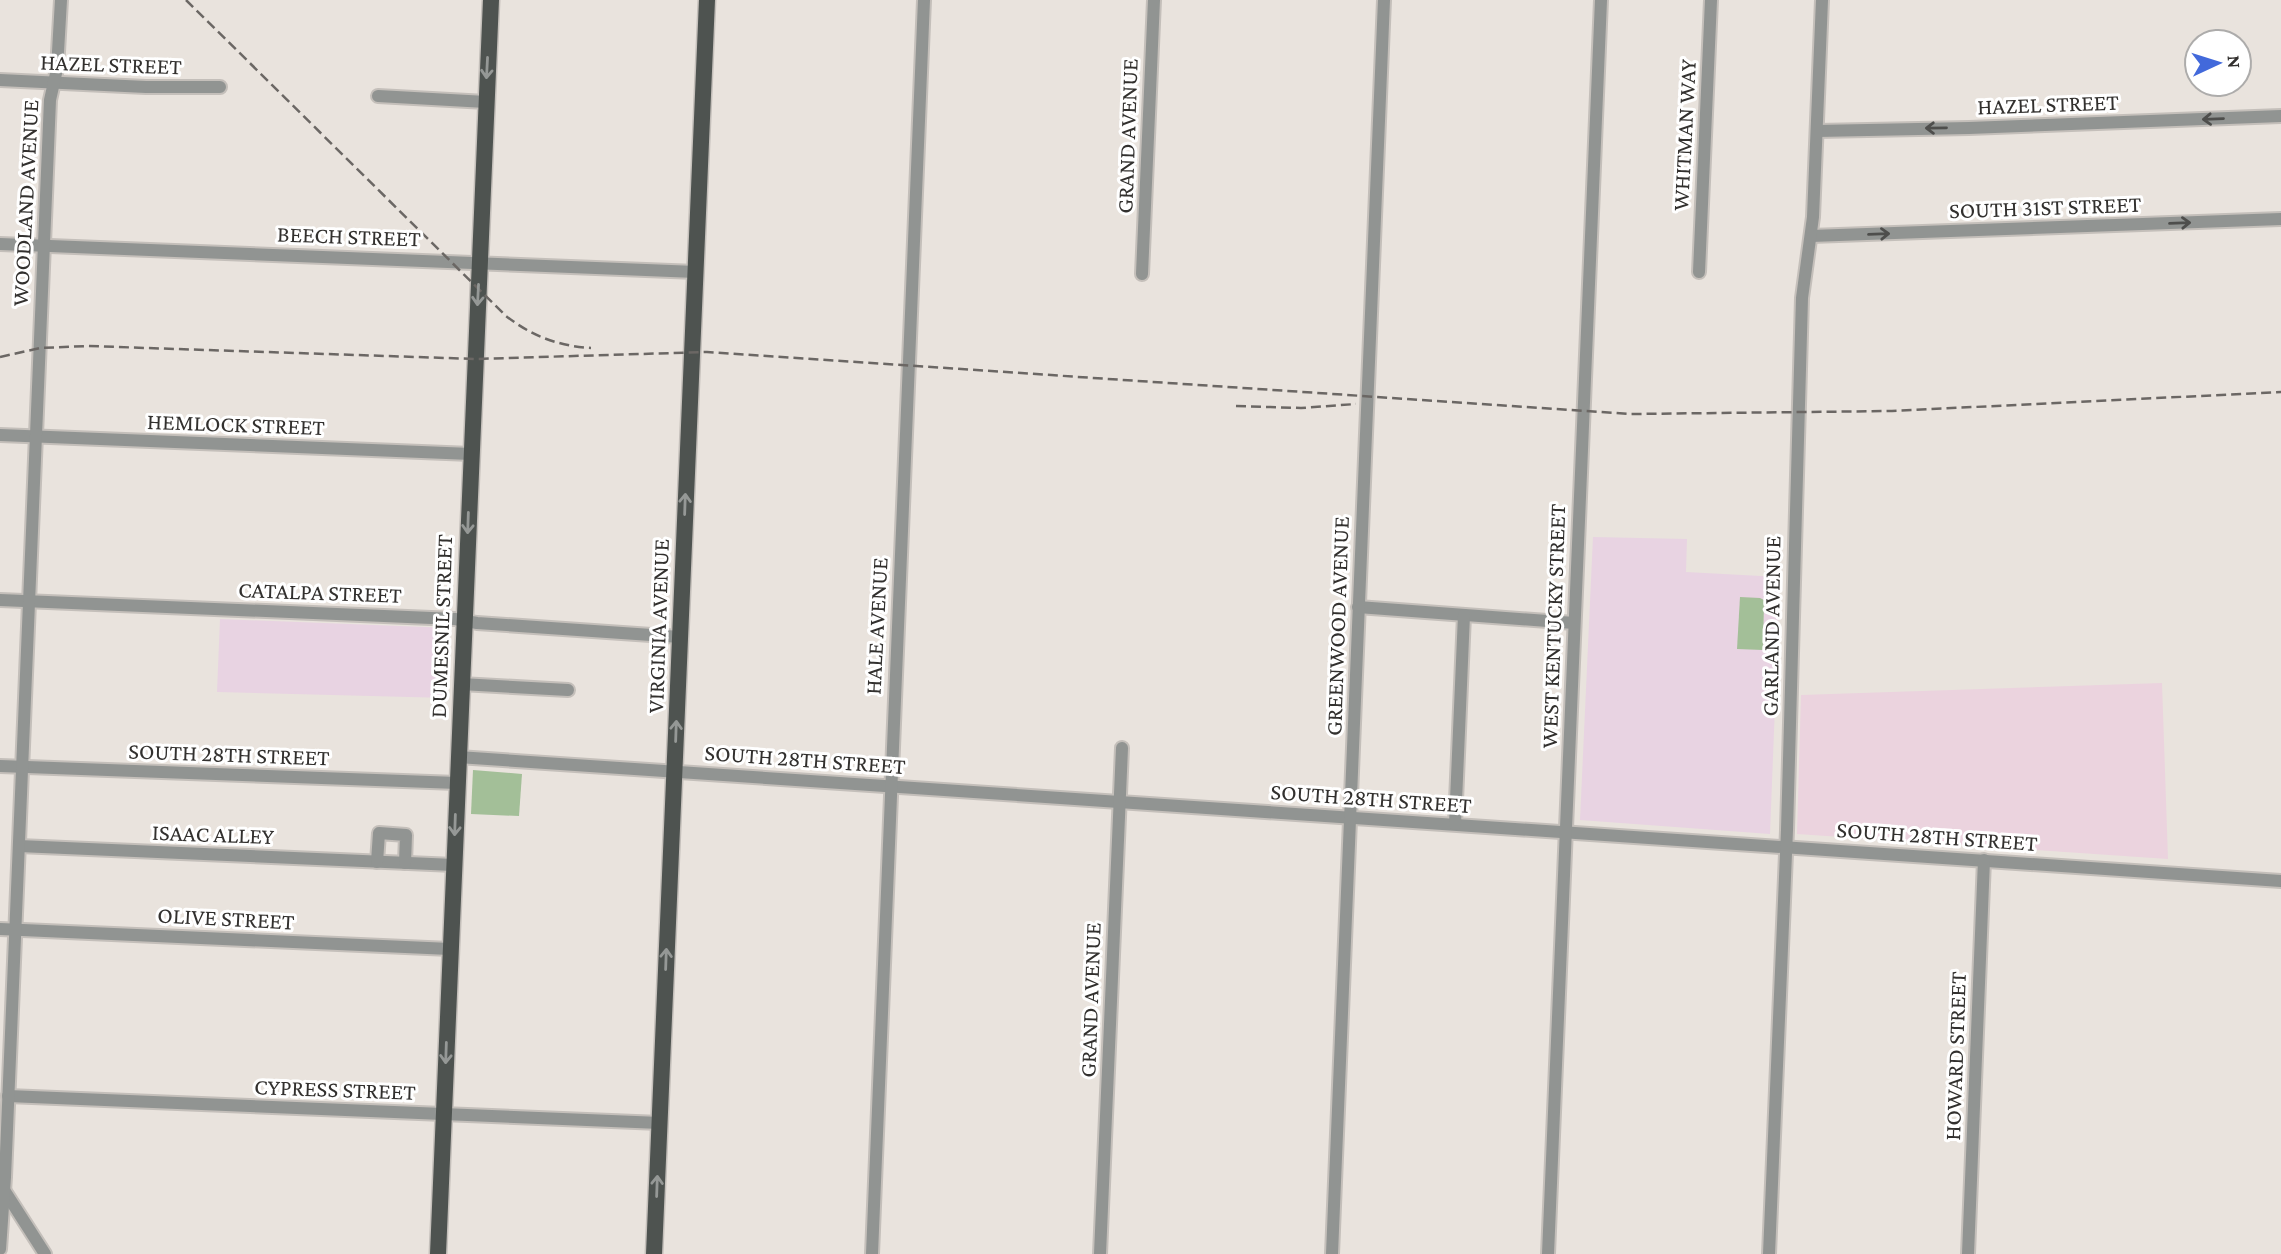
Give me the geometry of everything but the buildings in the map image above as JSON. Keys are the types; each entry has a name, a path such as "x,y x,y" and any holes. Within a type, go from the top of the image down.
{"main road":[{"name":"DUMESNIL STREET","path":"438,1254 491,0"},
{"name":"VIRGINIA AVENUE","path":"654,1254 707,0"}],"street":[{"name":"WOODLAND AVENUE","path":"0,1248 50,100 57,69 61,0"},
{"name":"HALE AVENUE","path":"872,1254 924,0"},
{"name":"GRAND AVENUE","path":"1142,274 1154,0"},
{"name":"GREENWOOD AVENUE","path":"1332,1254 1384,0"},
{"name":"WEST KENTUCKY STREET","path":"1548,1254 1601,0"},
{"name":"WHITMAN WAY","path":"1699,272 1711,0"},
{"name":"GARLAND AVENUE","path":"1769,1254 1786,847 1801,323 1811,236 1822,0"},
{"name":"HAZEL STREET","path":"0,80 220,88"},
{"path":"378,96 486,102"},
{"name":"HAZEL STREET","path":"1817,131 2281,116"},
{"name":"SOUTH 31ST STREET","path":"1811,236 2281,219"},
{"name":"BEECH STREET","path":"0,244 696,272"},
{"name":"HEMLOCK STREET","path":"0,435 471,454"},
{"name":"CATALPA STREET","path":"0,600 464,620 680,637"},
{"path":"1359,607 1574,623"},
{"path":"1455,824 1464,615"},
{"path":"461,684 568,690"},
{"name":"GRAND AVENUE","path":"1100,1254 1122,748"},
{"name":"SOUTH 28TH STREET","path":"458,757 2281,881"},
{"name":"SOUTH 28TH STREET","path":"0,766 457,783"},
{"path":"377,862 379,834 406,835 405,863"},
{"name":"ISAAC ALLEY","path":"19,846 454,865"},
{"name":"HOWARD STREET","path":"1968,1254 1984,860"},
{"name":"OLIVE STREET","path":"0,929 450,949"},
{"name":"CYPRESS STREET","path":"8,1096 660,1123"},
{"path":"2,1186 45,1254"}],"shaded area":[{"path":"1593,537 1687,539 1686,572 1780,577 1770,834 1580,820"},
{"path":"220,619 450,628 448,698 217,692"},
{"path":"2162,683 2168,859 1797,834 1801,695"}],"green space":[{"path":"1740,597 1764,600 1763,650 1737,649"},
{"path":"473,770 522,774 519,816 471,814"}],"railway":[{"path":"186,0 506,316 546,339 591,348"},
{"path":"0,357 40,348 88,346 475,359 707,352 1631,414 1892,411 2281,392"},
{"path":"1236,406 1301,408 1356,404"}]}
